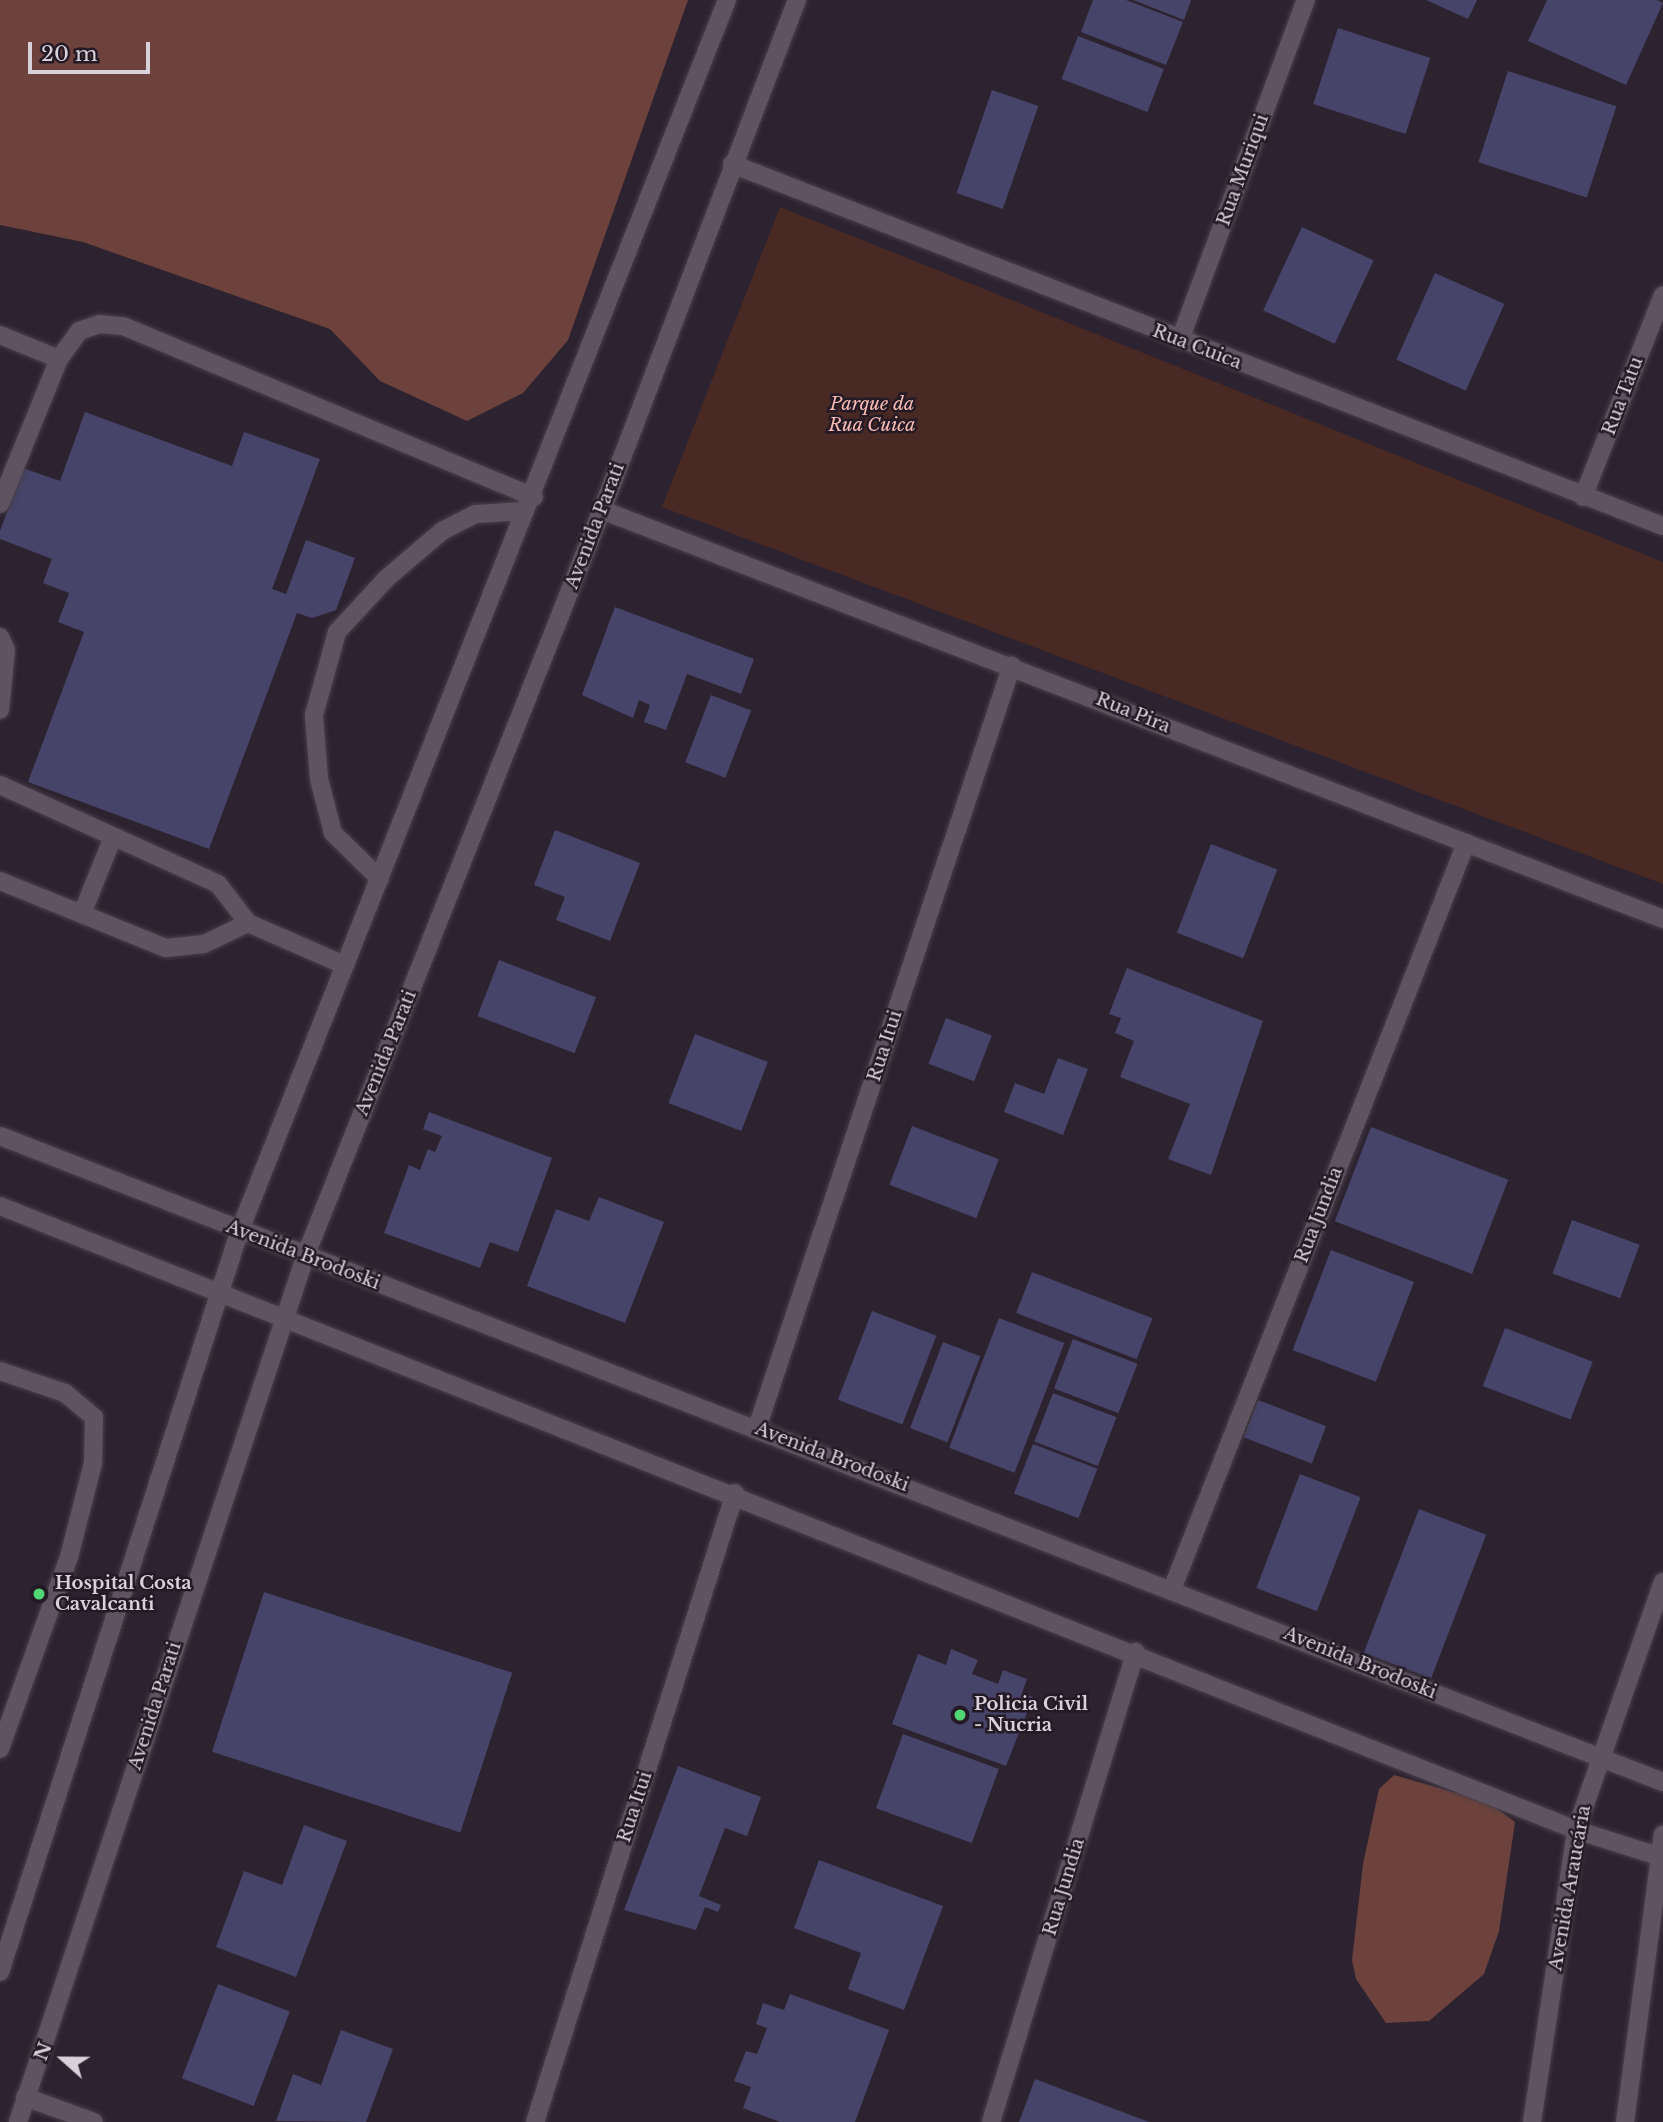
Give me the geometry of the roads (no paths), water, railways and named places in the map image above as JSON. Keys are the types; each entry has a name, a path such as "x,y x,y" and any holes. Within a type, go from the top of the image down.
{"street":[{"path":"0,1972 240,1230 530,504 727,0"},
{"name":"Avenida Parati","path":"18,2122 305,1257 602,510 732,164 797,0"},
{"name":"Rua Muriqui","path":"1180,340 1306,0"},
{"name":"Rua Cuica","path":"732,164 1663,526"},
{"name":"Rua Tatu","path":"1583,497 1663,295"},
{"path":"0,504 59,359 79,331 99,324 123,326 530,504"},
{"path":"0,335 59,359"},
{"path":"380,879 333,832 320,779 314,715 337,632 387,578 442,531 477,514 530,504"},
{"name":"Rua Pira","path":"602,510 1012,665 1663,919"},
{"path":"0,637 6,650 0,710"},
{"name":"Rua Itui","path":"757,1428 1012,665"},
{"path":"0,785 218,884 248,923 344,965"},
{"path":"82,914 113,837"},
{"name":"Rua Jundia","path":"1173,1587 1466,844"},
{"path":"0,881 166,948 204,944 248,923"},
{"name":"Avenida Brodoski","path":"0,1136 305,1257 1173,1587 1598,1759 1663,1782"},
{"path":"0,1206 735,1493 1576,1830 1658,1856"},
{"path":"0,1371 65,1393 94,1417 93,1463 69,1557 0,1749"},
{"name":"Rua Itui","path":"535,2122 735,1493"},
{"name":"Avenida Araucária","path":"1532,2122 1576,1830 1598,1759 1663,1583"},
{"name":"Rua Jundia","path":"991,2122 1136,1652"},
{"path":"1625,2122 1663,1834"},
{"path":"25,2097 94,2122"}],"place":[{"name":"Hospital Costa Cavalcanti","path":"39,1594"},
{"name":"Policia Civil - Nucria","path":"960,1715"}],"park label":[{"name":"Parque da Rua Cuica","path":"872,415"}]}
